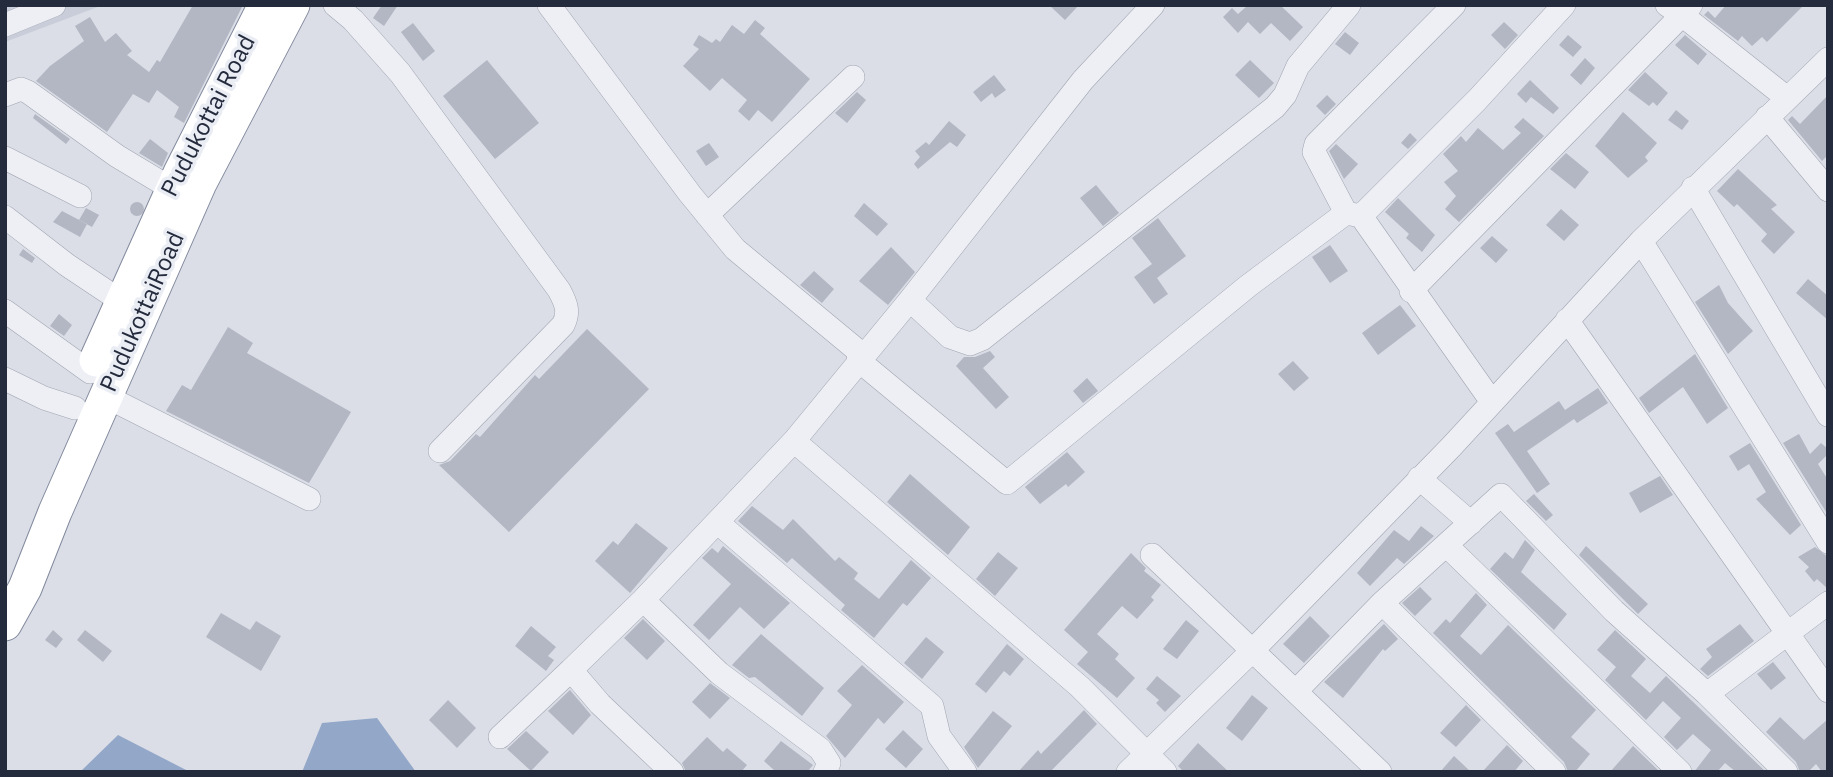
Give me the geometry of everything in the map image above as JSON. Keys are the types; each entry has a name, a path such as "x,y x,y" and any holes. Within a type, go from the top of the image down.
{"highway":[{"name":"Pudukottai Road","path":"5,575 75,408 98,384 121,301 172,189 265,5"},
{"name":"PudukottaiRoad","path":"5,624 25,587 98,384 293,5"}],"street":[{"path":"5,25 54,5"},
{"path":"335,5 353,20 400,73 559,290 566,304 568,316 563,326 440,451"},
{"path":"549,5 735,249 1007,483 1248,286 1353,215 1477,100 1564,5"},
{"path":"500,737 643,600 794,441 860,357 910,300 1083,80 1153,5"},
{"path":"910,300 950,337 970,344 982,339 1275,107 1285,95 1298,66 1349,5"},
{"path":"1454,5 1316,144 1314,152 1353,215 1492,402"},
{"path":"1411,291 1680,8 1787,98"},
{"path":"1128,772 1252,651 1693,188 1828,59"},
{"path":"707,215 853,77"},
{"path":"5,95 13,90 28,92 117,156 172,189"},
{"path":"1767,117 1828,190"},
{"path":"5,158 80,196"},
{"path":"1693,188 1828,415"},
{"path":"5,217 67,265 121,301"},
{"path":"1641,241 1828,542"},
{"path":"5,311 98,384 309,499"},
{"path":"1567,320 1689,498 1788,631 1828,691"},
{"path":"5,379 75,408"},
{"path":"794,441 1080,687 1165,772"},
{"path":"1419,478 1471,523"},
{"path":"1299,688 1382,603 1501,495 1614,611 1707,694 1786,772"},
{"path":"717,522 932,706 939,736 965,772"},
{"path":"1446,545 1680,772"},
{"path":"1152,555 1380,772"},
{"path":"643,600 719,673 820,750 829,763 825,772"},
{"path":"1382,603 1554,772"},
{"path":"1707,694 1828,603"},
{"path":"570,670 600,704 672,772"}],"shaded area":[{"path":"5,5 103,5 5,42"}],"water":[{"path":"377,718 416,772 302,772 322,723"},
{"path":"118,735 190,772 80,772"}],"building":[{"path":"193,5 243,5 184,123 174,117 179,107 157,90 149,103 133,94 107,132 36,81 50,66 84,41 75,26 90,17 105,42 116,33 132,51 127,55 149,72 157,60 160,62"},
{"path":"382,5 398,5 384,26 373,18"},
{"path":"1049,5 1079,5 1065,20"},
{"path":"1248,5 1280,5 1303,27 1290,41 1271,23 1260,34 1248,22 1238,33 1223,17 1232,8 1238,14"},
{"path":"1726,5 1804,5 1767,42 1762,37 1752,46 1742,36 1738,41 1704,15 1708,11 1715,18"},
{"path":"755,20 765,28 760,34 810,79 772,122 758,110 749,121 738,111 747,100 722,78 710,91 683,66 699,49 693,45 699,35 712,43 716,39 720,42 732,25 744,34"},
{"path":"1504,22 1518,35 1505,49 1491,35"},
{"path":"413,23 435,51 423,61 401,32"},
{"path":"1345,32 1359,43 1350,55 1335,44"},
{"path":"1568,35 1582,47 1573,57 1559,45"},
{"path":"1685,35 1707,54 1698,65 1675,45"},
{"path":"1585,58 1595,68 1581,85 1570,75"},
{"path":"487,60 539,123 495,159 443,96"},
{"path":"1250,60 1274,83 1259,98 1235,75"},
{"path":"1645,72 1668,93 1657,106 1653,102 1649,106 1628,90"},
{"path":"994,75 1006,90 995,98 992,93 981,102 973,92"},
{"path":"1530,80 1559,108 1553,114 1531,97 1526,103 1517,94"},
{"path":"857,92 866,100 847,123 835,113"},
{"path":"1327,95 1336,104 1325,115 1316,106"},
{"path":"1828,95 1828,155 1822,161 1788,120 1792,116 1800,124"},
{"path":"1676,110 1689,121 1682,130 1668,120"},
{"path":"1623,112 1657,143 1645,157 1648,161 1628,178 1595,146"},
{"path":"35,114 70,139 66,144 33,118"},
{"path":"1523,118 1544,136 1459,222 1445,209 1456,196 1444,182 1458,171 1443,154 1461,136 1466,142 1478,128 1503,150 1521,133 1514,127"},
{"path":"949,121 966,135 957,147 950,142 918,169 914,164 920,157 915,151 926,142 929,145"},
{"path":"1410,133 1417,140 1408,149 1401,143"},
{"path":"150,139 168,153 162,167 139,153"},
{"path":"709,143 719,157 706,166 696,151"},
{"path":"1336,144 1358,164 1344,179 1329,151"},
{"path":"1566,153 1589,172 1575,189 1550,169"},
{"path":"1738,169 1777,205 1771,209 1795,232 1774,254 1761,241 1767,234 1737,204 1734,207 1717,191"},
{"path":"1096,185 1119,213 1103,226 1080,198"},
{"path":"1398,198 1435,235 1422,252 1406,238 1409,234 1385,212"},
{"path":"134,202 140,202 144,209 140,216 134,216 130,212 130,206"},
{"path":"864,203 888,224 877,236 854,216"},
{"path":"86,208 99,215 92,227 79,220"},
{"path":"1561,209 1579,225 1564,241 1546,225"},
{"path":"62,211 87,224 80,237 53,222"},
{"path":"1158,218 1186,256 1157,278 1168,294 1154,304 1134,277 1152,264 1132,238"},
{"path":"1492,236 1508,250 1496,263 1480,248"},
{"path":"1330,245 1348,271 1330,283 1312,257"},
{"path":"891,247 915,272 888,305 859,281"},
{"path":"23,249 35,258 32,263 19,255"},
{"path":"814,271 834,289 822,303 800,285"},
{"path":"1808,279 1828,296 1828,320 1796,293"},
{"path":"1719,285 1728,303 1753,331 1728,354 1695,302"},
{"path":"1400,305 1416,326 1378,355 1362,333"},
{"path":"59,314 72,325 64,336 50,326"},
{"path":"228,327 253,343 247,353 351,412 309,483 166,411 182,385 191,390"},
{"path":"587,329 649,389 509,532 439,465 450,461 476,434 480,437 535,375 539,379"},
{"path":"990,351 995,357 983,368 1009,397 996,409 956,366 964,357 975,357"},
{"path":"1695,354 1728,408 1707,424 1683,387 1649,413 1639,398"},
{"path":"1293,361 1309,378 1294,391 1278,374"},
{"path":"1087,378 1098,391 1083,403 1073,391"},
{"path":"1598,388 1608,403 1577,423 1574,419 1527,451 1550,484 1537,493 1495,433 1508,424 1514,432 1559,401 1565,410"},
{"path":"1799,434 1810,454 1821,443 1828,449 1828,454 1818,464 1828,480 1828,515 1783,443"},
{"path":"1750,443 1801,525 1790,535 1756,499 1766,492 1749,464 1738,471 1729,456"},
{"path":"1067,452 1085,472 1068,487 1066,484 1040,504 1025,487"},
{"path":"910,474 970,527 948,555 887,502"},
{"path":"1660,476 1673,495 1640,513 1629,493"},
{"path":"1534,494 1553,515 1546,521 1526,501"},
{"path":"752,506 783,530 793,519 835,561 839,557 858,573 854,579 879,599 911,560 931,578 907,606 903,603 874,638 841,610 845,605 792,558 787,563 738,521"},
{"path":"636,523 668,548 630,593 595,561 613,541 618,545"},
{"path":"1421,526 1434,536 1404,564 1397,558 1370,586 1357,573 1394,530 1409,541"},
{"path":"1525,540 1535,550 1521,572 1567,614 1554,630 1490,569 1505,552 1513,559"},
{"path":"723,546 790,603 764,629 740,607 709,640 693,625 731,584 702,558 712,548 718,553"},
{"path":"1586,546 1648,604 1638,614 1579,555"},
{"path":"1815,547 1828,557 1828,589 1817,579 1814,582 1805,571 1809,567 1798,557"},
{"path":"998,552 1018,568 995,596 976,579"},
{"path":"1131,553 1146,568 1144,571 1161,585 1151,597 1154,600 1137,619 1122,606 1097,634 1119,654 1115,659 1135,678 1117,698 1077,664 1088,652 1064,630"},
{"path":"1420,587 1432,599 1415,616 1402,603"},
{"path":"1476,593 1487,605 1460,636 1481,655 1508,625 1596,710 1571,737 1590,754 1575,772 1568,772 1564,762 1433,633 1446,619 1450,623"},
{"path":"221,613 250,630 256,621 281,636 261,671 206,637"},
{"path":"1310,616 1330,636 1304,663 1283,644"},
{"path":"643,619 665,641 647,660 624,638"},
{"path":"1186,620 1199,631 1177,659 1163,649"},
{"path":"1384,624 1398,639 1385,651 1383,649 1343,698 1324,682"},
{"path":"1740,624 1754,641 1708,676 1700,669 1712,657 1706,649"},
{"path":"531,626 556,647 548,656 554,660 546,671 515,646"},
{"path":"53,630 63,639 56,648 45,640"},
{"path":"85,630 112,651 103,662 77,640"},
{"path":"1615,630 1646,659 1631,676 1650,693 1666,676 1766,772 1736,772 1725,763 1717,772 1694,772 1711,750 1693,734 1677,750 1664,737 1681,718 1663,701 1646,720 1605,680 1616,667 1597,650"},
{"path":"761,634 824,688 802,716 755,677 749,678 732,665"},
{"path":"926,637 944,652 922,679 904,663"},
{"path":"1007,644 1024,659 1010,676 1004,671 986,693 975,684"},
{"path":"1773,662 1786,678 1771,690 1757,674"},
{"path":"862,665 904,702 884,724 878,718 845,758 826,736 852,705 837,691"},
{"path":"1157,676 1181,696 1165,712 1156,703 1159,700 1146,689"},
{"path":"710,683 730,698 710,719 692,702"},
{"path":"570,690 591,715 573,735 548,711"},
{"path":"1252,695 1268,708 1242,741 1226,728"},
{"path":"448,700 476,728 457,748 429,720"},
{"path":"1466,705 1481,720 1456,747 1440,733"},
{"path":"1084,710 1097,724 1050,772 1018,772 1038,750 1041,754"},
{"path":"993,711 1012,726 978,768 964,747"},
{"path":"1780,717 1804,740 1828,719 1828,772 1822,772 1816,764 1808,772 1800,772 1796,762 1766,732"},
{"path":"903,730 923,749 906,768 885,749"},
{"path":"526,731 549,752 531,771 507,749"},
{"path":"707,737 723,752 727,748 747,765 741,772 686,772 682,763"},
{"path":"781,741 813,765 807,772 776,772 764,761"},
{"path":"1198,743 1229,772 1184,772 1178,766"},
{"path":"1507,745 1523,761 1514,772 1482,772"},
{"path":"1633,746 1658,770 1610,772"},
{"path":"1454,756 1471,772 1440,772"}]}
